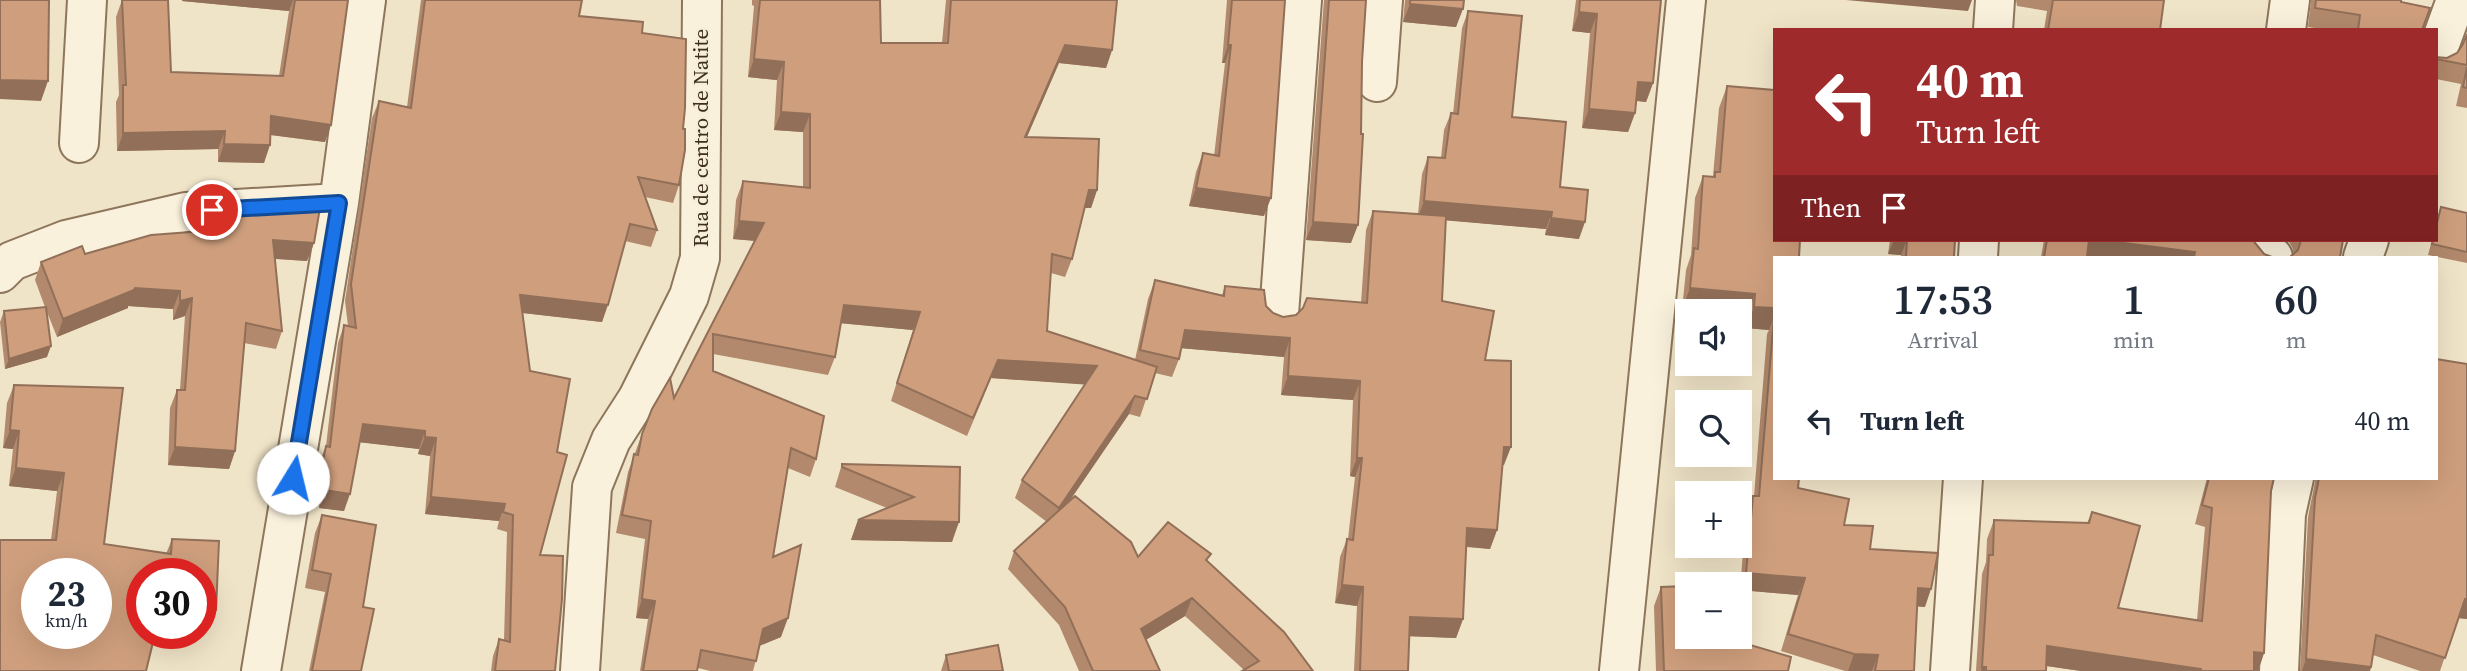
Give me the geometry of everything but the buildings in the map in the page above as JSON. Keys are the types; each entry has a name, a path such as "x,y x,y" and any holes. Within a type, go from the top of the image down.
{"street":[{"path":"79,144 87,0"},
{"path":"261,671 339,203 366,0"},
{"name":"Rua de centro de Natite","path":"580,671 592,487 611,440 638,398 690,296 700,258 702,0"},
{"path":"1279,314 1302,0"},
{"path":"1377,82 1383,0"},
{"path":"1619,671 1686,0"},
{"path":"1993,28 1995,0"},
{"path":"2286,28 2290,0"},
{"path":"2438,50 2456,0"},
{"path":"0,273 12,261 66,240 186,212 339,203"},
{"path":"1950,671 1963,480"},
{"path":"2279,671 2286,514 2294,480"}],"route":[{"path":"212,210 339,203 293,478"}]}
